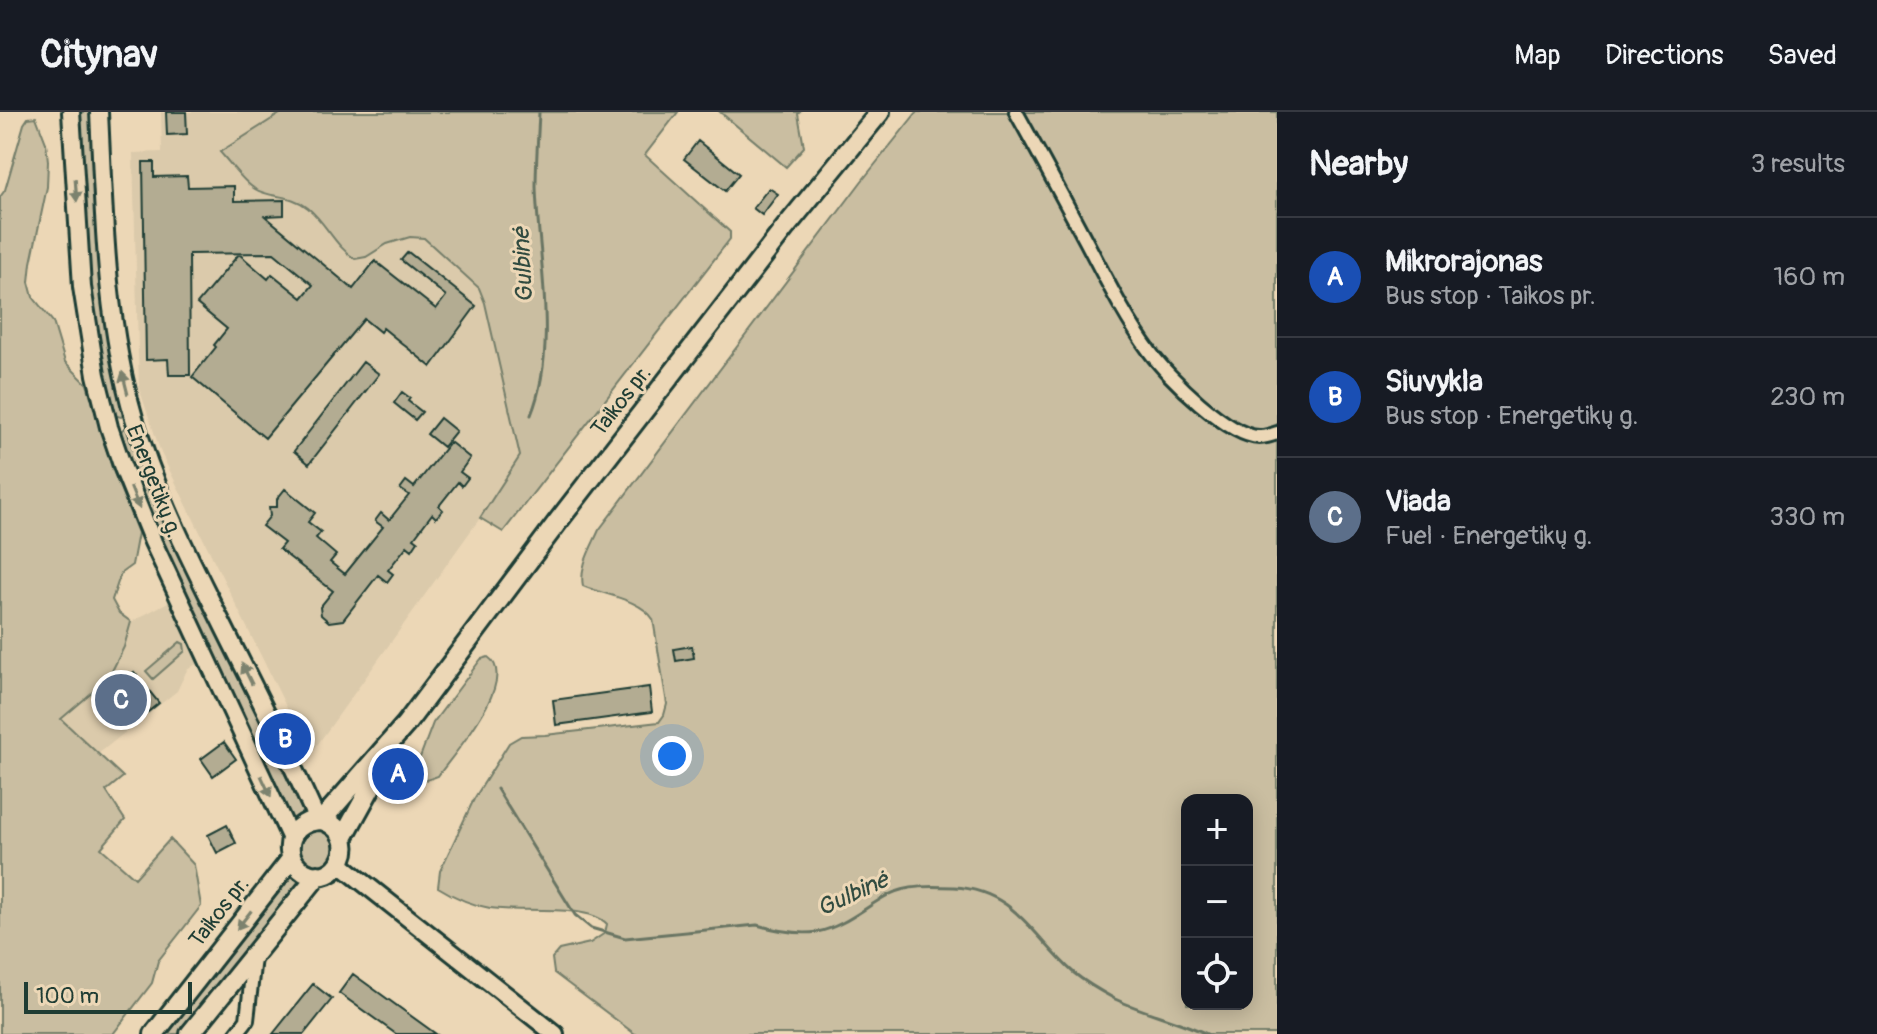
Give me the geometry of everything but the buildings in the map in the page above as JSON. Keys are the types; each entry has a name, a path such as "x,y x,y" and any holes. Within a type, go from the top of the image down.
{"main road":[{"name":"Energetikų g.","path":"71,112 82,287 96,375 109,427 153,542 291,849"},
{"name":"Energetikų g.","path":"99,112 108,277 120,363 134,420 181,539 320,820"},
{"name":"Taikos pr.","path":"154,1034 291,849 301,825 320,820 406,724 785,228 880,112"},
{"path":"109,427 134,420"},
{"name":"Taikos pr.","path":"340,864 344,856 343,838 406,724"},
{"path":"320,820 331,823 343,838"},
{"path":"291,849 302,871 318,875 334,870 340,864 555,1034"},
{"path":"190,1034 318,875"}],"street":[{"path":"1016,112 1127,318 1152,355 1182,388 1236,429 1261,437 1277,433"},
{"path":"236,1034 247,1020 255,954"}],"shaded area":[{"path":"78,112 93,112 126,412 121,417 113,415 98,340 88,265"},
{"path":"161,112 283,112 221,152 253,188 263,193 290,197 309,208 345,253 366,257 387,244 410,237 424,238 480,288 485,303 520,456 480,518 310,755 161,453 139,388 133,153 162,152"},
{"path":"283,112 678,112 645,155 730,232 730,239 503,532 480,518 520,456 479,288 424,238 410,237 387,244 366,257 355,259 301,203 261,192 246,182 220,152"},
{"path":"720,112 800,112 804,147 786,167"},
{"path":"917,112 1277,112 1277,1034 635,1034 554,973 552,958 559,950 590,943 605,933 607,924 584,913 483,907 438,887 440,871 474,799 509,743 521,736 659,722 664,715 667,704 653,619 631,602 583,586 586,558 599,530"},
{"path":"36,117 46,143 47,187 29,282 33,297 53,322 65,362 87,384 112,468 138,533 132,565 121,573 112,600 119,613 131,622 124,647 108,679 61,719 123,777 106,791 125,820 101,848 135,878 170,839 194,865 201,906 158,961 152,983 113,1034 0,1034 0,197 5,190 24,124 28,118"},
{"path":"125,428 132,431 177,547 303,812 295,821 151,519 119,436"},
{"path":"170,601 199,662 187,670 177,691 98,754 61,719 108,679 124,647 131,622"},
{"path":"180,642 184,644 185,651 153,679 146,671"},
{"path":"488,657 496,668 496,682 481,717 438,776 427,780 418,776 416,768 433,723 481,659"},
{"path":"318,828 331,834 337,847 331,860 318,866 305,860 299,847 305,834"},
{"path":"291,873 300,877 299,883 181,1034 164,1034"}],"waterway":[{"name":"Gulbinė","path":"531,415 544,360 545,331 536,187 539,112"},
{"name":"Gulbinė","path":"497,789 575,915 591,928 625,938 757,925 787,932 810,933 836,926 904,889 937,886 975,890 1008,906 1074,973 1094,987 1126,1004 1207,1034"}],"place":[{"name":"Viada","path":"121,700"},
{"name":"Siuvykla","path":"285,739"},
{"name":"Mikrorajonas","path":"398,774"}]}
